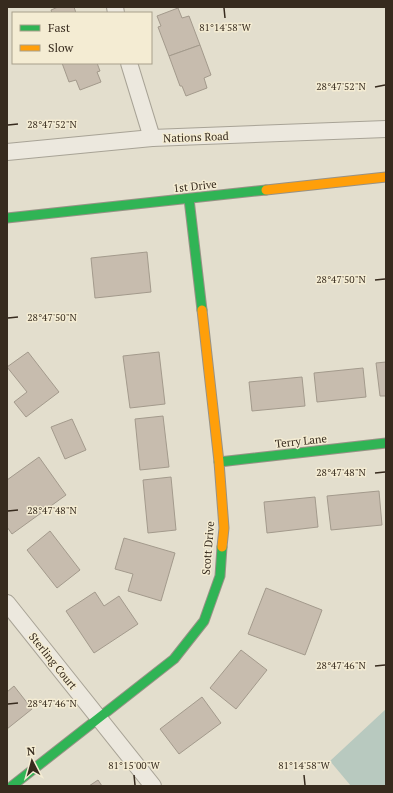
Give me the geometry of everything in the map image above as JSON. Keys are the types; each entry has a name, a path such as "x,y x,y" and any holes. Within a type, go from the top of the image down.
{"street":[{"path":"129,64 152,138"},
{"name":"Nations Road","path":"7,152 152,138 386,129"},
{"name":"1st Drive","path":"7,218 386,177"},
{"name":"Scott Drive","path":"12,786 174,659 204,621 220,576 224,528 219,462 189,199"},
{"name":"Terry Lane","path":"219,462 386,443"},
{"name":"Sterling Court","path":"7,603 153,786"}],"shaded area":[{"path":"386,709 386,786 351,786 330,761"}],"building":[{"path":"58,7 74,7 76,12 52,12 51,10"},
{"path":"178,8 182,18 189,16 200,45 169,56 158,27 161,26 157,16"},
{"path":"200,45 211,75 204,78 207,88 186,96 182,86 180,86 169,56"},
{"path":"62,64 97,64 100,71 97,72 101,82 80,90 76,80 69,82"},
{"path":"147,252 151,292 95,298 91,258"},
{"path":"28,352 59,392 26,417 14,402 27,392 7,367"},
{"path":"159,352 165,404 130,408 123,356"},
{"path":"386,362 386,396 380,396 376,363"},
{"path":"363,368 366,397 317,402 314,373"},
{"path":"302,377 305,406 252,411 249,382"},
{"path":"163,416 169,467 140,470 135,419"},
{"path":"72,419 86,450 65,459 51,427"},
{"path":"39,457 66,495 12,534 7,527 7,480"},
{"path":"171,477 176,530 148,533 143,480"},
{"path":"379,491 382,525 331,530 327,496"},
{"path":"315,497 318,527 267,533 264,502"},
{"path":"50,531 80,570 57,588 27,550"},
{"path":"124,538 175,553 161,601 128,591 133,574 115,569"},
{"path":"266,588 322,610 305,655 248,634"},
{"path":"95,592 104,606 119,596 138,624 94,653 66,611"},
{"path":"241,650 267,670 236,709 210,688"},
{"path":"14,686 32,709 7,729 7,692"},
{"path":"202,697 221,723 179,754 160,729"},
{"path":"98,780 102,786 89,786"}],"traffic: fast":[{"path":"7,218 266,190"},
{"path":"189,199 202,310"},
{"path":"219,462 386,443"},
{"path":"12,786 174,659 204,621 220,576 222,547"}],"traffic: slow":[{"path":"266,190 386,177"},
{"path":"202,310 219,462 224,528 222,547"}]}
